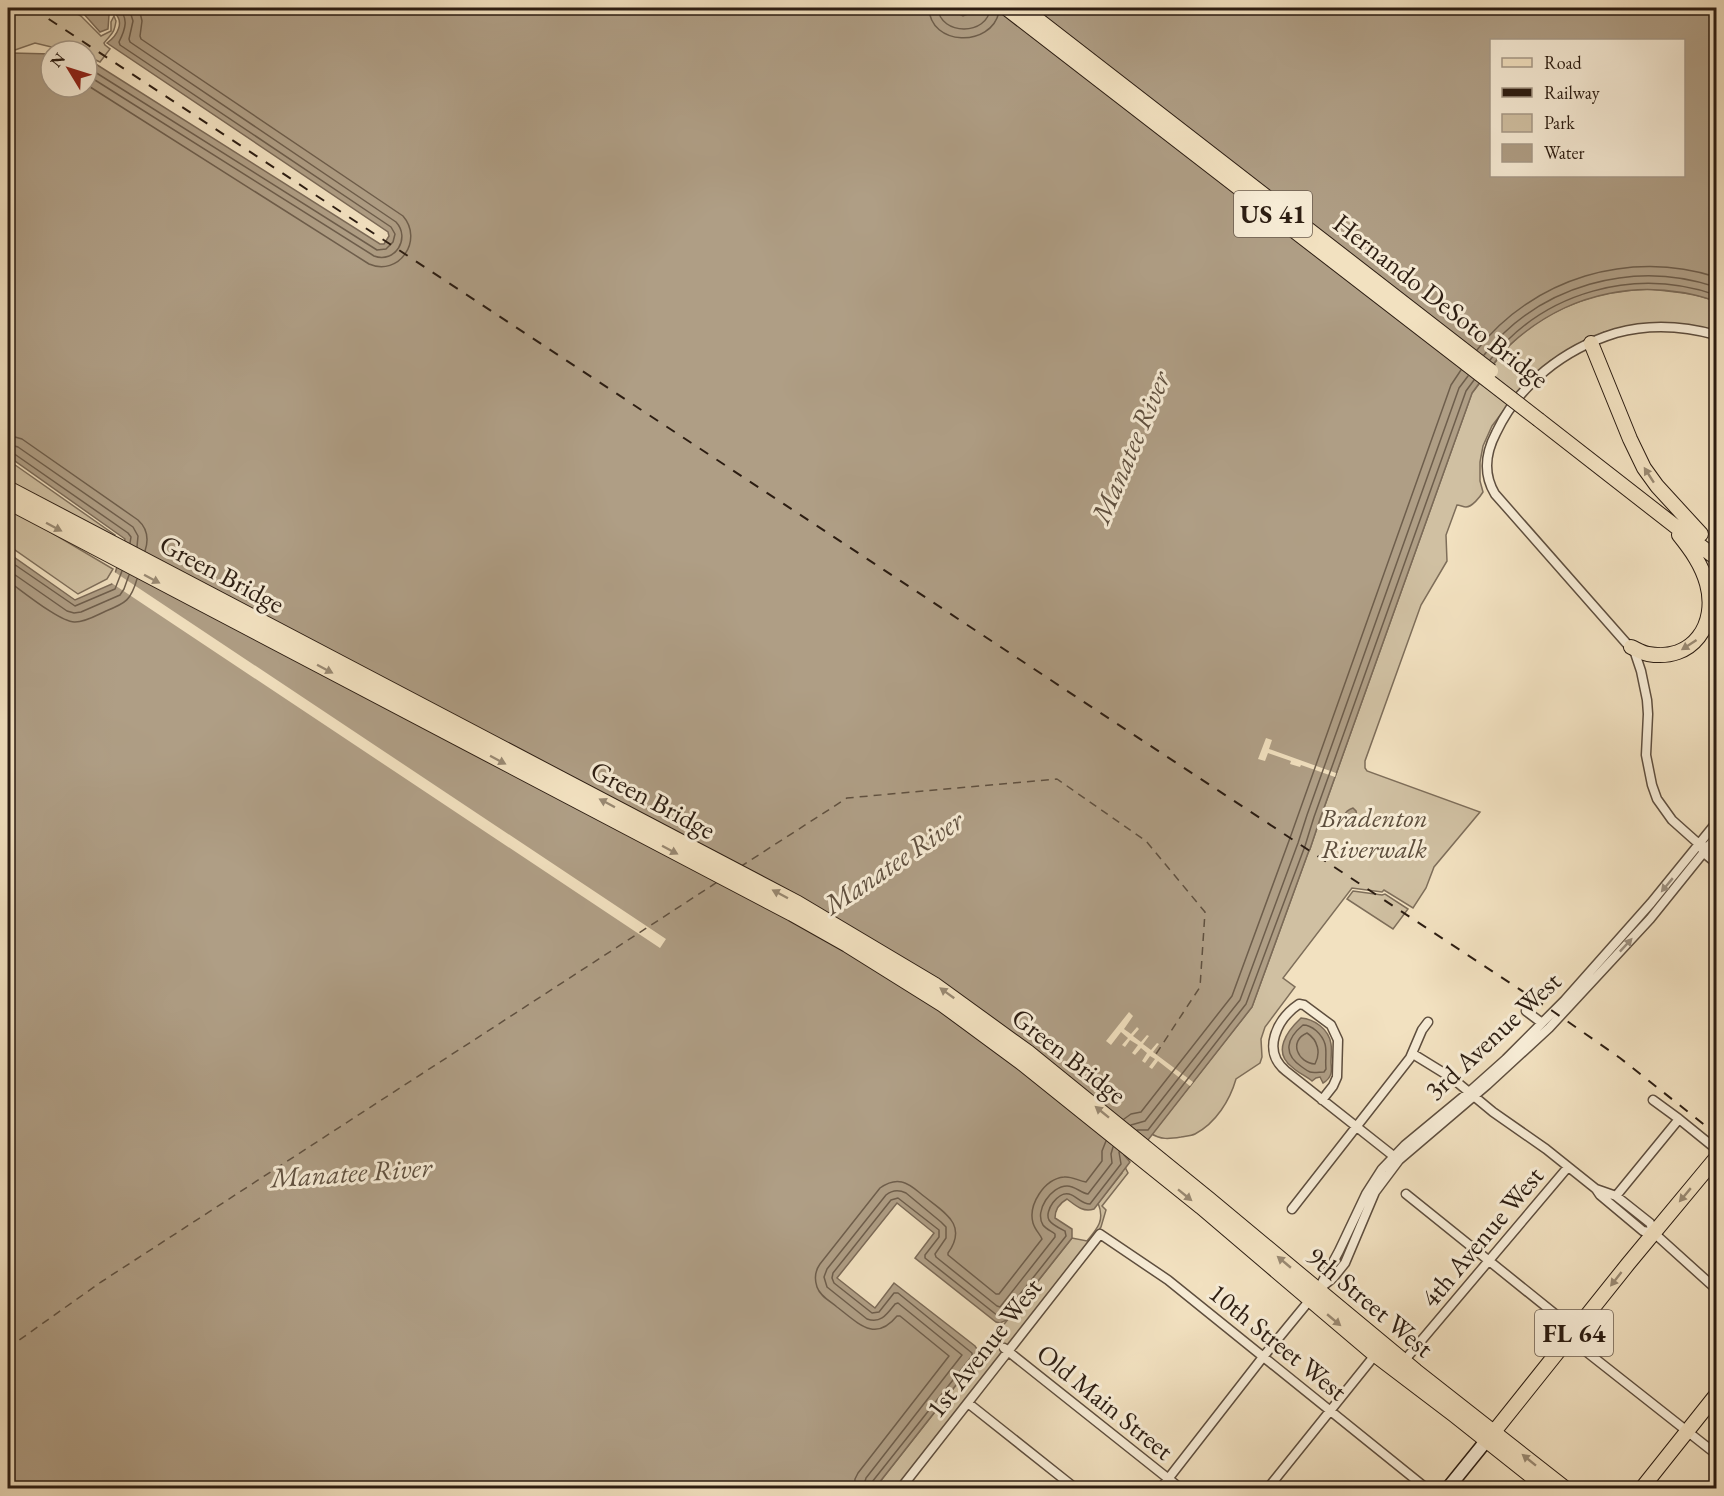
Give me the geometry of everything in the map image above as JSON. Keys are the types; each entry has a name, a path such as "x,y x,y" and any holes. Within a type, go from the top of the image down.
{"main road":[{"name":"Hernando DeSoto Bridge","path":"1006,8 1542,416"},
{"name":"Hernando DeSoto Bridge","path":"1023,8 1542,416"},
{"path":"1591,343 1644,468 1657,486 1701,534"},
{"name":"US 41","path":"1542,416 1716,558"},
{"name":"US 41","path":"1542,416 1716,546"},
{"path":"8,488 103,546"},
{"path":"8,502 103,546"},
{"path":"1630,647 1648,654 1675,653 1699,638 1709,618 1710,599 1703,572 1670,521"},
{"name":"Green Bridge","path":"103,546 847,945 943,1005 1144,1153"},
{"name":"9th Street West","path":"1144,1153 1314,1295 1375,1354 1440,1396 1490,1437 1546,1488"},
{"name":"FL 64","path":"1448,1488 1716,1158"},
{"name":"9th Street West","path":"1314,1295 1404,1361 1440,1396"},
{"path":"1375,1354 1384,1354 1407,1370 1416,1371"},
{"path":"1642,1488 1716,1395"},
{"name":"9th Street West","path":"1490,1437 1565,1488"}],"street":[{"path":"1716,335 1682,328 1645,328 1616,334 1591,343 1564,357 1535,379 1519,395 1499,426 1488,450 1486,469 1491,488 1638,659 1647,700 1646,750 1649,775 1657,798 1676,825 1704,848 1716,863"},
{"name":"3rd Avenue West","path":"1161,1488 1314,1295 1334,1278 1344,1263 1375,1192 1396,1158 1549,1028 1642,928 1704,848 1716,823"},
{"name":"3rd Avenue West","path":"1472,1094 1565,1000 1634,922 1716,837"},
{"path":"1704,848 1716,854"},
{"path":"1634,922 1642,928"},
{"path":"1322,1100 1337,1077 1338,1040 1331,1025 1301,1004 1292,1010 1277,1029 1273,1040 1276,1060 1282,1068 1322,1100 1357,1126 1396,1158"},
{"path":"1526,1011 1542,1023"},
{"path":"1292,1209 1413,1054 1422,1030 1428,1022"},
{"path":"1413,1054 1446,1073 1493,1112 1568,1167 1643,1231 1653,1233 1716,1289"},
{"path":"1653,1100 1716,1149"},
{"path":"1616,1196 1679,1119"},
{"name":"4th Avenue West","path":"1404,1361 1568,1167"},
{"path":"1596,1189 1616,1196 1650,1223 1653,1233"},
{"path":"1406,1194 1538,1301 1572,1334 1716,1454"},
{"name":"1st Avenue West","path":"901,1488 969,1403 1006,1349 1100,1234"},
{"name":"10th Street West","path":"1100,1234 1168,1280 1426,1488"},
{"name":"Old Main Street","path":"1006,1349 1180,1488"},
{"path":"1268,1488 1375,1354"},
{"path":"969,1403 1075,1488"}],"green space":[{"path":"8,8 67,8 81,16 101,36 111,31 114,16 116,21 112,33 104,43 110,49 100,62 99,39 39,39 39,44 35,43 8,52"},
{"path":"947,8 978,8 963,16"},
{"name":"Bradenton Riverwalk","path":"1650,289 1692,294 1716,301 1716,331 1604,332 1550,361 1523,385 1492,426 1483,446 1480,481 1483,492 1471,505 1466,507 1457,505 1446,535 1447,561 1421,605 1365,761 1367,771 1480,812 1434,867 1426,888 1413,908 1384,890 1382,892 1352,888 1283,978 1295,987 1265,1027 1261,1039 1260,1063 1236,1079 1221,1110 1203,1129 1192,1135 1173,1138 1161,1138 1150,1133 1124,1165 1128,1173 1102,1206 1106,1210 1097,1233 901,1488 875,1488 1072,1238 1087,1241 1094,1232 1101,1214 1098,1203 1122,1173 1110,1156 1155,1130 1252,1007 1472,393 1510,345 1541,320 1557,311 1593,298 1631,290"},
{"path":"8,460 115,535 113,540 8,484"},
{"path":"8,507 113,569 107,579 78,594 8,545"},
{"path":"1353,891 1385,894 1408,909 1393,929 1347,899"}],"water":[{"name":"Manatee River","path":"73,8 947,8 963,16 978,8 1716,8 1716,301 1662,290 1609,293 1583,300 1535,325 1513,342 1496,360 1472,393 1252,1007 1148,1140 1124,1155 1130,1162 1094,1209 1083,1209 1067,1199 1060,1205 1055,1218 1072,1229 1072,1238 1007,1320 996,1322 915,1258 934,1233 897,1203 837,1278 875,1308 894,1283 977,1349 978,1357 875,1488 8,1488 8,553 75,600 112,584 125,539 8,456 8,69 12,53 39,54 39,99 99,99 99,66 380,244 384,244 389,236 388,232 107,43 119,28 119,20 113,12 109,15 108,29 100,32 83,13"},
{"path":"1353,808 1357,814 1356,819 1348,826 1344,821 1344,816"},
{"path":"1301,1018 1311,1020 1320,1026 1330,1039 1331,1072 1330,1077 1323,1083 1320,1077 1312,1081 1297,1071 1283,1055 1282,1048 1287,1035"}],"pier":[{"path":"113,571 666,939 660,948 110,582"},
{"path":"1266,738 1272,740 1269,749 1336,773 1335,777 1301,765 1300,767 1290,764 1291,761 1268,753 1265,761 1258,759"},
{"path":"1129,1012 1133,1016 1124,1029 1131,1034 1137,1027 1139,1029 1133,1036 1141,1042 1147,1035 1149,1036 1143,1044 1151,1050 1157,1043 1159,1044 1153,1052 1193,1082 1190,1086 1158,1061 1152,1069 1149,1067 1155,1059 1150,1056 1145,1063 1142,1061 1147,1053 1141,1048 1135,1055 1132,1053 1138,1045 1130,1040 1125,1047 1122,1045 1128,1038 1121,1032 1111,1045 1106,1041"}],"ferry route":[{"path":"740,867 847,798 1057,779 1146,841 1205,912 1200,987 1156,1054"},
{"path":"8,1348 101,1282 719,881"}],"railway":[{"path":"32,8 1554,1012 1620,1058 1716,1134"}]}
